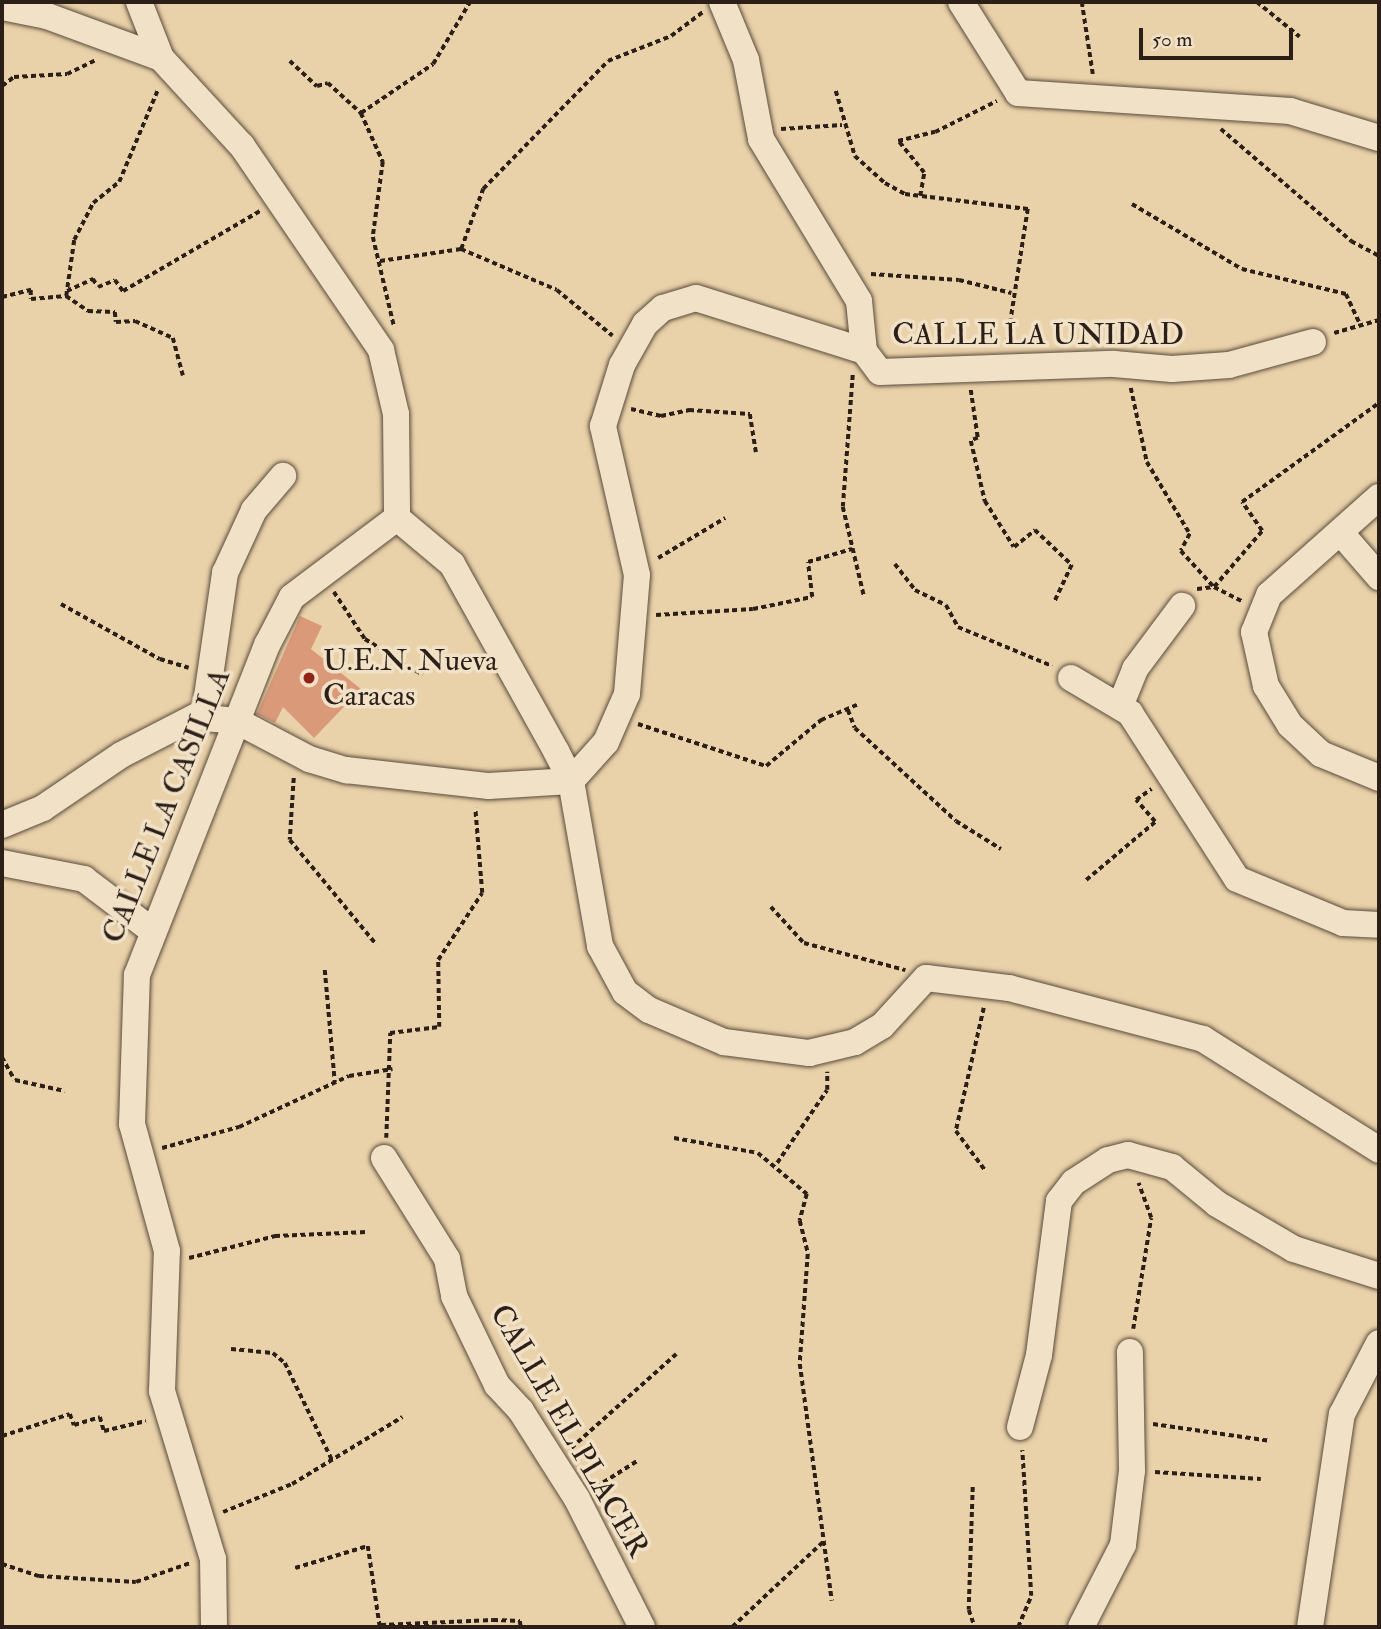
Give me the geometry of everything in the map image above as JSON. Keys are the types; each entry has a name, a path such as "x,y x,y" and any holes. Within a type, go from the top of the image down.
{"street":[{"path":"139,2 165,63 279,197 388,369 396,414 397,518 452,564 571,781 600,946 625,992 649,1010 724,1042 827,1050 881,1026 926,978 989,986 1203,1039 1379,1150"},
{"path":"961,2 1018,93 1290,111 1379,138"},
{"path":"715,5 746,60 760,130 775,168 844,270 865,318 860,350"},
{"path":"2,7 116,43 165,63"},
{"name":"CALLE LA UNIDAD","path":"571,781 617,721 638,617 636,570 606,454 606,400 630,350 663,308 696,298 860,350 880,372 1229,365 1313,342"},
{"path":"204,716 208,673 229,562 254,510 283,476"},
{"path":"1379,498 1260,609 1254,632 1266,686 1290,725 1321,754 1379,778"},
{"name":"CALLE LA CASILLA","path":"214,1627 213,1559 169,1415 160,1361 167,1263 136,1154 130,1050 137,975 150,929 292,597 323,568 397,518"},
{"path":"1340,532 1379,576"},
{"path":"1121,704 1135,669 1182,606"},
{"path":"1072,678 1121,704 1171,772 1237,879 1343,923 1379,925"},
{"path":"2,825 43,807 177,722 204,716 237,721 298,752 346,770 474,785 571,781"},
{"path":"2,863 84,879 150,929"},
{"path":"1020,1427 1040,1355 1059,1201 1089,1171 1128,1156 1172,1167 1217,1204 1294,1249 1379,1276"},
{"name":"CALLE EL PLACER","path":"384,1158 447,1259 454,1296 497,1385 577,1499 642,1627"},
{"path":"1310,1627 1342,1414 1379,1343"},
{"path":"1081,1627 1124,1545 1134,1422 1130,1352"}],"path":[{"path":"361,113 433,64 471,2"},
{"path":"1082,2 1097,100"},
{"path":"1257,2 1300,37"},
{"path":"461,249 483,189 607,61 671,36 715,5"},
{"path":"2,86 13,77 67,74 109,53 116,43"},
{"path":"290,61 317,86 328,83 361,113 383,162 374,211 379,262 394,327 388,369"},
{"path":"67,294 74,240 93,203 119,182 165,63"},
{"path":"836,91 842,125 864,168 920,197 1028,209 1012,294 1004,368"},
{"path":"920,197 924,173 898,141 935,132 1018,93"},
{"path":"1189,105 1351,241 1379,256"},
{"path":"760,130 842,125"},
{"path":"2,296 31,290 32,299 67,294 93,279 98,287 115,280 123,291 279,197"},
{"path":"1132,204 1242,269 1346,294 1359,322"},
{"path":"379,262 461,249 557,290 630,350"},
{"path":"844,270 959,281 1012,294"},
{"path":"67,294 88,311 115,312 116,322 135,321 173,338 183,376"},
{"path":"1313,342 1359,322 1379,320"},
{"path":"860,350 843,460 842,507 864,596"},
{"path":"1127,365 1147,462 1190,534 1181,551 1213,587 1260,609"},
{"path":"968,371 978,438 971,441 985,501 1014,547 1035,530 1072,565 1054,603"},
{"path":"606,400 661,416 689,410 750,414 756,453"},
{"path":"1182,606 1198,588 1213,587 1262,531 1242,502 1379,403"},
{"path":"636,570 725,518"},
{"path":"638,617 753,609 812,597 808,562 852,549"},
{"path":"895,564 915,590 946,605 958,627 1072,678"},
{"path":"323,568 365,639 423,676"},
{"path":"61,604 160,659 208,673"},
{"path":"617,721 722,747 766,766 785,744 857,705"},
{"path":"848,710 855,728 956,821 1001,849"},
{"path":"298,752 288,806 290,840 377,945"},
{"path":"1086,880 1155,821 1136,800 1171,772"},
{"path":"384,1158 392,1069 390,1033 439,1027 438,960 482,893 474,785"},
{"path":"771,907 804,943 926,978"},
{"path":"325,970 335,1083"},
{"path":"985,1170 956,1131 989,986"},
{"path":"776,1163 827,1090 827,1050"},
{"path":"2,1057 15,1080 65,1091"},
{"path":"136,1154 239,1127 335,1083 392,1069"},
{"path":"674,1138 758,1153 776,1163 807,1194 800,1221 808,1254 800,1364 832,1601"},
{"path":"1128,1156 1151,1218 1130,1352"},
{"path":"167,1263 275,1236 367,1232"},
{"path":"231,1349 273,1353 285,1363 333,1462"},
{"path":"552,1462 676,1354"},
{"path":"2,1436 70,1414 74,1425 100,1417 104,1431 169,1415"},
{"path":"202,1522 333,1462 402,1416"},
{"path":"1134,1422 1271,1441"},
{"path":"1018,1627 1031,1596 1020,1427"},
{"path":"577,1499 637,1461"},
{"path":"1132,1471 1261,1479"},
{"path":"973,1487 969,1610 975,1627"},
{"path":"732,1627 824,1541"},
{"path":"295,1567 368,1546 381,1626 520,1621 521,1627"},
{"path":"2,1564 39,1576 136,1582 213,1559"}],"building":[{"name":"U.E.N. Nueva Caracas","path":"300,616 322,626 311,649 361,689 314,738 283,707 275,723 257,714"}],"place":[{"name":"U.E.N. Nueva Caracas","path":"309,678"}]}
